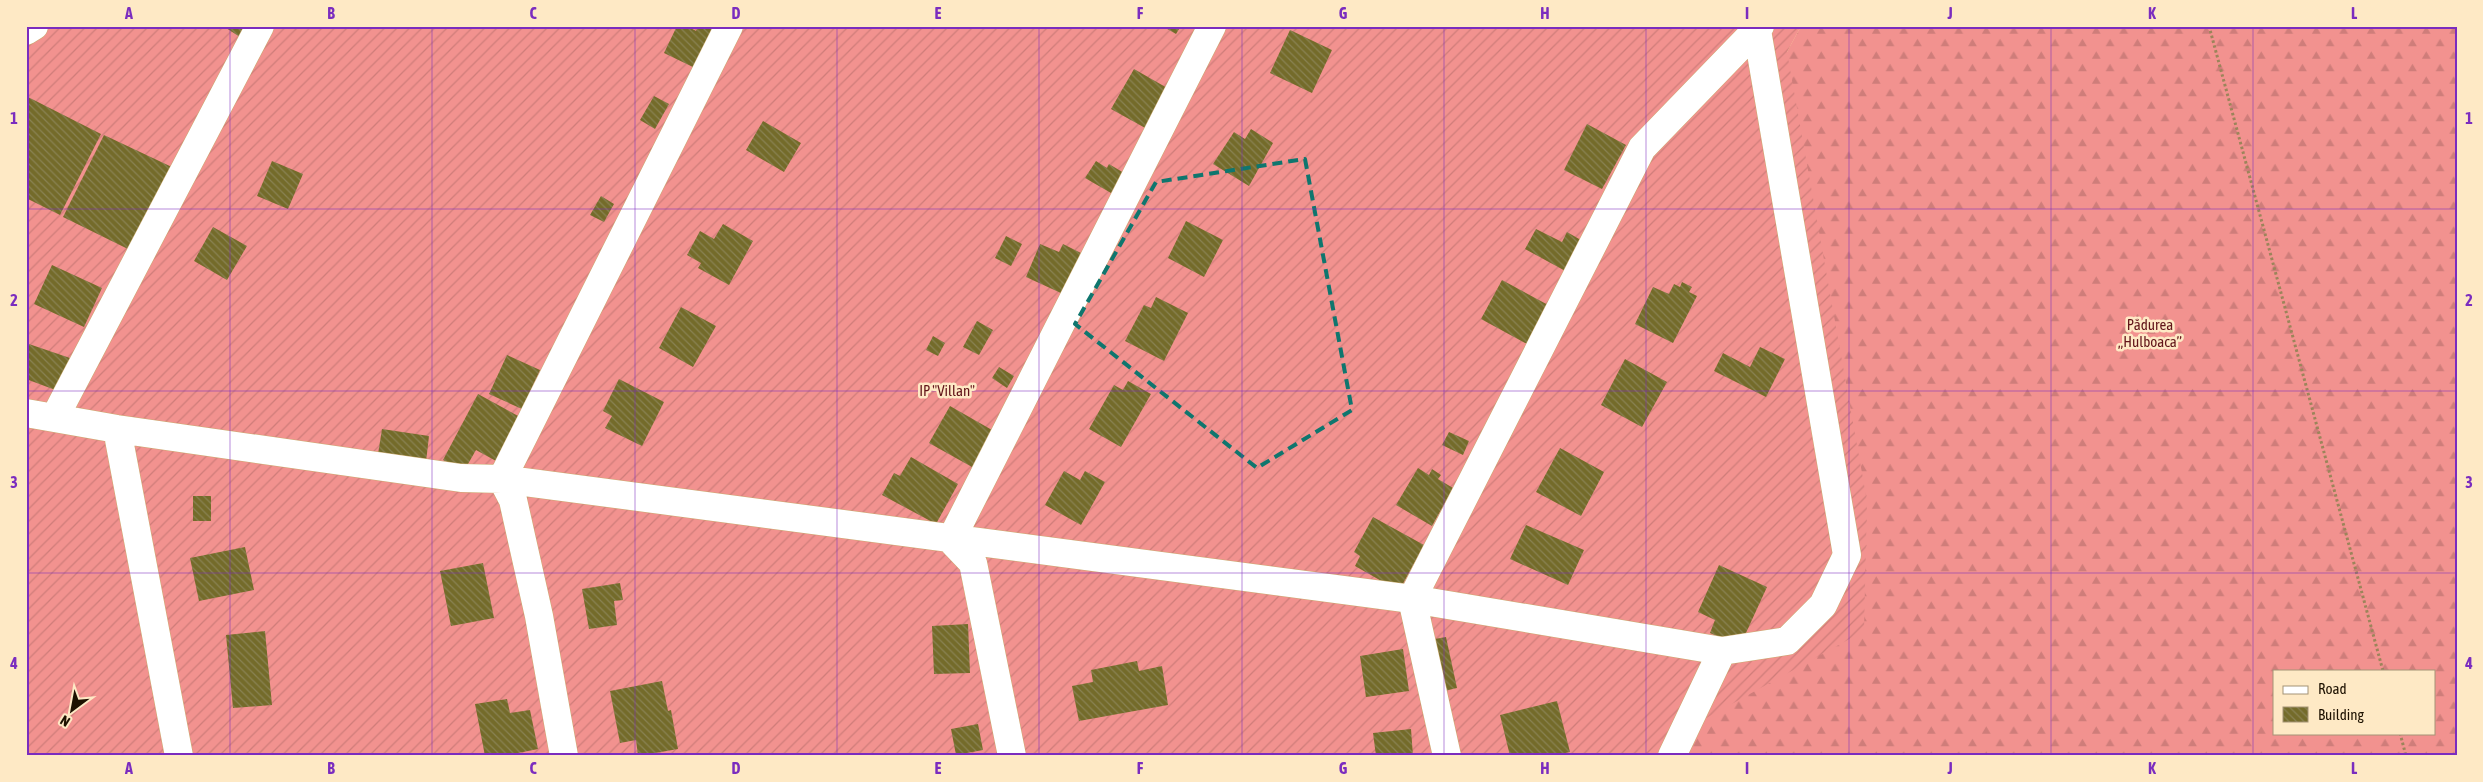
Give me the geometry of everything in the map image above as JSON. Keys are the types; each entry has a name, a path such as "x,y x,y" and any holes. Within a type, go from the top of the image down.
{"street":[{"path":"26,31 34,26"},
{"path":"55,416 260,26"},
{"path":"502,479 728,26"},
{"path":"951,540 1212,26"},
{"path":"26,412 117,429 461,478 502,479 951,540 1412,599 1722,651 1786,641 1823,605 1847,555 1758,28"},
{"path":"1447,756 1412,599 1642,148 1758,28"},
{"path":"117,429 179,756"},
{"path":"502,479 513,500 539,616 564,756"},
{"path":"951,540 973,563 1012,756"},
{"path":"1672,756 1722,651"}],"path":[{"path":"2209,26 2383,670"},
{"path":"2400,734 2406,756"}],"highlighted area":[{"path":"1305,159 1352,410 1257,468 1075,324 1156,182"}],"green space":[{"name":"IP \"Villan\"","path":"26,26 1801,26 1787,52 1867,501 1864,631 1681,732 1673,756 26,756"},
{"name":"Pădurea „Hulboaca”","path":"1801,26 2457,26 2457,756 1673,756 1787,52"}],"building":[{"path":"223,26 251,26 243,39"},
{"path":"677,26 687,26 696,31 698,26 717,28 697,69 664,53"},
{"path":"1162,26 1181,26 1176,34"},
{"path":"1290,30 1332,50 1312,93 1270,73"},
{"path":"1134,69 1169,89 1147,129 1111,109"},
{"path":"26,96 101,134 60,215 26,198"},
{"path":"654,96 669,104 655,129 640,120"},
{"path":"763,121 801,143 784,172 746,150"},
{"path":"1587,124 1626,145 1602,189 1564,170"},
{"path":"1251,129 1273,143 1249,186 1213,164 1234,132 1245,139"},
{"path":"104,135 174,168 132,251 63,217"},
{"path":"272,161 303,174 288,209 257,196"},
{"path":"1096,161 1107,168 1109,164 1124,173 1111,193 1085,178"},
{"path":"601,196 614,204 604,222 590,215"},
{"path":"1186,221 1223,240 1204,277 1168,258"},
{"path":"723,224 753,241 729,285 698,268 701,263 687,255 700,231 714,239"},
{"path":"213,227 247,246 227,280 194,261"},
{"path":"1536,229 1562,242 1567,232 1586,243 1569,273 1525,249"},
{"path":"1006,236 1022,244 1011,266 995,258"},
{"path":"1040,244 1059,252 1063,244 1081,253 1063,294 1026,277"},
{"path":"52,265 102,288 84,327 34,304"},
{"path":"1502,280 1550,306 1529,345 1481,319"},
{"path":"1682,282 1692,287 1689,292 1697,296 1673,343 1635,324 1653,287 1669,294 1674,284 1680,287"},
{"path":"1156,297 1188,313 1164,361 1125,341 1144,305 1151,308"},
{"path":"681,307 716,326 693,367 659,348"},
{"path":"977,321 993,330 979,355 963,347"},
{"path":"933,336 945,343 938,356 926,350"},
{"path":"26,343 70,358 58,391 26,379"},
{"path":"1760,347 1785,359 1766,397 1714,371 1723,353 1750,367"},
{"path":"507,355 540,370 522,409 489,394"},
{"path":"1625,359 1667,382 1642,427 1601,405"},
{"path":"999,367 1014,376 1007,388 992,378"},
{"path":"619,379 664,402 642,446 605,428 612,416 603,411"},
{"path":"1128,381 1151,394 1121,447 1089,429 1114,385 1123,390"},
{"path":"478,394 520,417 496,461 476,450 464,471 443,460"},
{"path":"950,406 992,430 972,467 929,443"},
{"path":"382,429 429,436 426,462 378,454"},
{"path":"1449,432 1469,441 1463,455 1442,445"},
{"path":"1560,448 1604,472 1581,516 1536,492"},
{"path":"911,457 958,484 936,524 882,495 894,473 900,476"},
{"path":"1418,468 1429,475 1432,469 1441,475 1438,479 1453,488 1432,526 1396,505"},
{"path":"1064,471 1080,480 1085,471 1105,482 1081,525 1045,505"},
{"path":"193,496 211,496 211,521 193,521"},
{"path":"1373,517 1424,545 1399,591 1355,566 1360,556 1354,552"},
{"path":"1526,525 1584,550 1568,585 1510,559"},
{"path":"245,547 254,590 199,601 190,558"},
{"path":"483,563 494,618 451,626 440,571"},
{"path":"1719,565 1767,587 1740,646 1710,633 1715,620 1698,612"},
{"path":"620,583 623,600 614,601 617,625 589,629 582,589"},
{"path":"968,624 970,673 934,674 932,626"},
{"path":"265,631 272,705 233,708 226,635"},
{"path":"1446,637 1457,688 1440,692 1429,640"},
{"path":"1403,649 1409,691 1366,697 1360,656"},
{"path":"1137,661 1139,671 1162,666 1168,705 1079,721 1072,686 1093,682 1091,670"},
{"path":"662,681 668,711 671,710 678,749 638,756 636,740 620,743 610,691"},
{"path":"507,699 510,713 530,710 538,749 503,756 485,756 475,704"},
{"path":"1557,701 1570,752 1552,756 1510,756 1500,715"},
{"path":"978,724 983,750 956,755 951,729"},
{"path":"1411,729 1413,756 1376,756 1373,733"}]}
